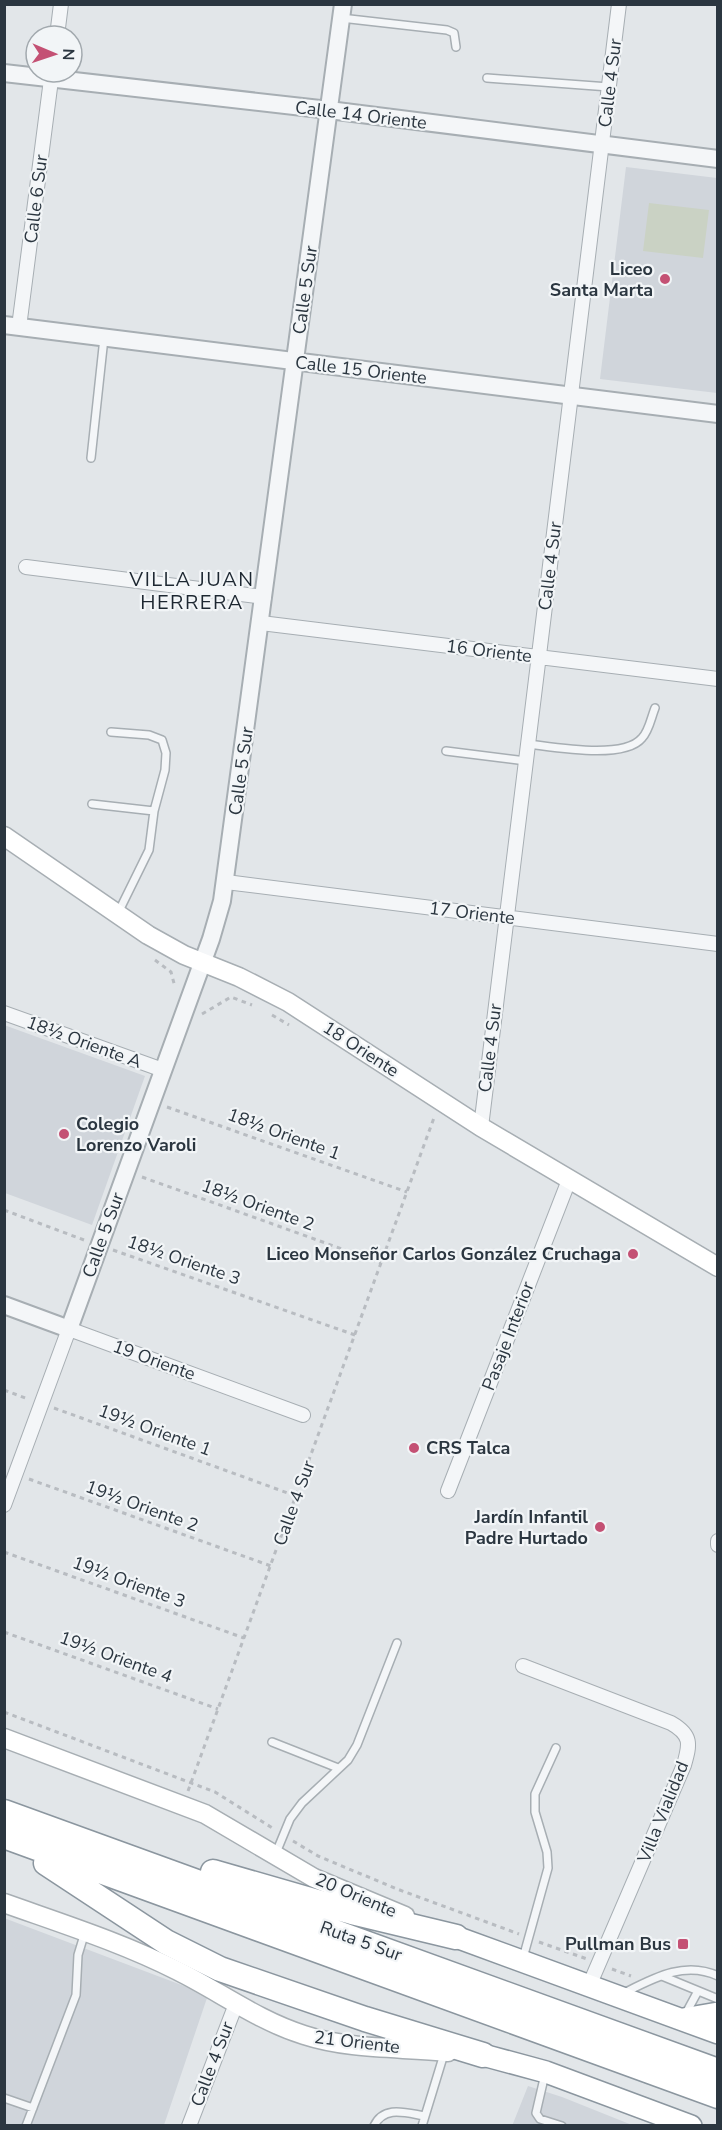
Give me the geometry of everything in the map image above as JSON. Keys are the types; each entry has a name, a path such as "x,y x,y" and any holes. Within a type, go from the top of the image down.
{"highway":[{"name":"Ruta 5 Sur","path":"4,1812 717,2071"},
{"name":"Ruta 5 Sur","path":"4,1838 717,2096"},
{"path":"4,1838 83,1886 166,1942 220,1969 365,2019 483,2055"},
{"path":"121,1853 192,1866 352,1912 456,1937"},
{"name":"20 Oriente","path":"456,1937 717,2033"},
{"path":"682,2020 717,2013"},
{"name":"21 Oriente","path":"483,2055 546,2073 671,2121 691,2126"}],"main road":[{"name":"18 Oriente","path":"4,836 148,935 288,1002 434,1109 481,1126 717,1267"},
{"name":"20 Oriente","path":"4,1738 183,1804 225,1824 275,1856 341,1890 456,1937"},
{"name":"21 Oriente","path":"4,1903 119,1945 176,1970 274,2024 319,2040 354,2046 483,2055"}],"street":[{"path":"58,24 61,4"},
{"name":"Calle 4 Sur","path":"481,1126 619,4"},
{"name":"Calle 5 Sur","path":"4,1505 185,1010 217,919 226,882 342,11"},
{"name":"Calle 14 Oriente","path":"4,73 24,74"},
{"name":"Calle 14 Oriente","path":"84,79 717,159"},
{"name":"Calle 6 Sur","path":"12,326 51,84"},
{"name":"Calle 15 Oriente","path":"12,326 717,414"},
{"path":"26,567 264,597"},
{"name":"16 Oriente","path":"261,623 717,679"},
{"name":"17 Oriente","path":"226,882 717,944"},
{"name":"18½ Oriente A","path":"4,1014 163,1070"},
{"name":"Pasaje Interior","path":"448,1491 568,1180"},
{"name":"19 Oriente","path":"4,1305 303,1415"},
{"name":"Villa Vialidad","path":"523,1666 671,1724 687,1736 688,1750 684,1765 589,1986"},
{"name":"Calle 4 Sur","path":"189,2126 236,2004"}],"lane":[{"path":"342,11 447,30 454,33 456,47"},
{"path":"487,78 609,87"},
{"path":"91,458 104,338"},
{"path":"528,744 621,750 636,744 644,737 655,708"},
{"path":"111,732 149,735 162,740 166,753 165,770 154,811 149,850 118,914"},
{"path":"446,751 526,761"},
{"path":"92,804 154,811"},
{"path":"275,1856 290,1819 302,1803 348,1760 357,1745 397,1643"},
{"path":"272,1742 338,1768"},
{"path":"522,1961 548,1868 547,1852 535,1812 535,1794 556,1748"},
{"path":"26,2126 76,1995 78,1955 85,1932"},
{"path":"617,1996 646,1982 687,1968 717,1976"},
{"path":"662,1977 717,1999"},
{"path":"682,2020 698,1991"},
{"path":"422,2126 444,2051"},
{"path":"546,2073 536,2113 540,2118 562,2126"},
{"path":"4,2098 33,2108"},
{"path":"374,2126 381,2114 388,2112 425,2116"}],"path":[{"path":"153,959 171,972 176,985 171,1004 199,1016 231,997 259,1007"},
{"path":"269,1013 290,1025"},
{"name":"18½ Oriente 1","path":"152,1101 407,1192"},
{"path":"434,1109 443,1121"},
{"name":"Calle 4 Sur","path":"183,1804 407,1192 434,1109"},
{"name":"18½ Oriente 2","path":"126,1172 381,1263"},
{"name":"18½ Oriente 3","path":"4,1210 99,1247 125,1253 355,1335"},
{"name":"19½ Oriente 1","path":"4,1390 296,1496"},
{"name":"19½ Oriente 2","path":"16,1475 271,1566"},
{"name":"19½ Oriente 3","path":"4,1552 244,1638"},
{"name":"19½ Oriente 4","path":"4,1632 218,1708"},
{"path":"4,1712 215,1792 318,1856 646,1982"}],"shaded area":[{"name":"Liceo Santa Marta","path":"626,167 717,178 717,393 600,379"},
{"path":"649,203 709,210 703,258 643,251"},
{"name":"Colegio Lorenzo Varoli","path":"4,1025 145,1076 92,1225 5,1193"},
{"path":"4,1918 208,1995 164,2125 5,2125"},
{"path":"528,2086 562,2097 632,2125 512,2126"}],"place":[{"name":"Liceo Santa Marta","path":"665,279"},
{"name":"Colegio Lorenzo Varoli","path":"64,1134"},
{"name":"Liceo Monseñor Carlos González Cruchaga","path":"633,1254"},
{"name":"CRS Talca","path":"414,1448"},
{"name":"Jardín Infantil Padre Hurtado","path":"600,1527"},
{"name":"Pullman Bus","path":"683,1944"}],"district":[{"name":"VILLA JUAN HERRERA","path":"192,590"}]}
